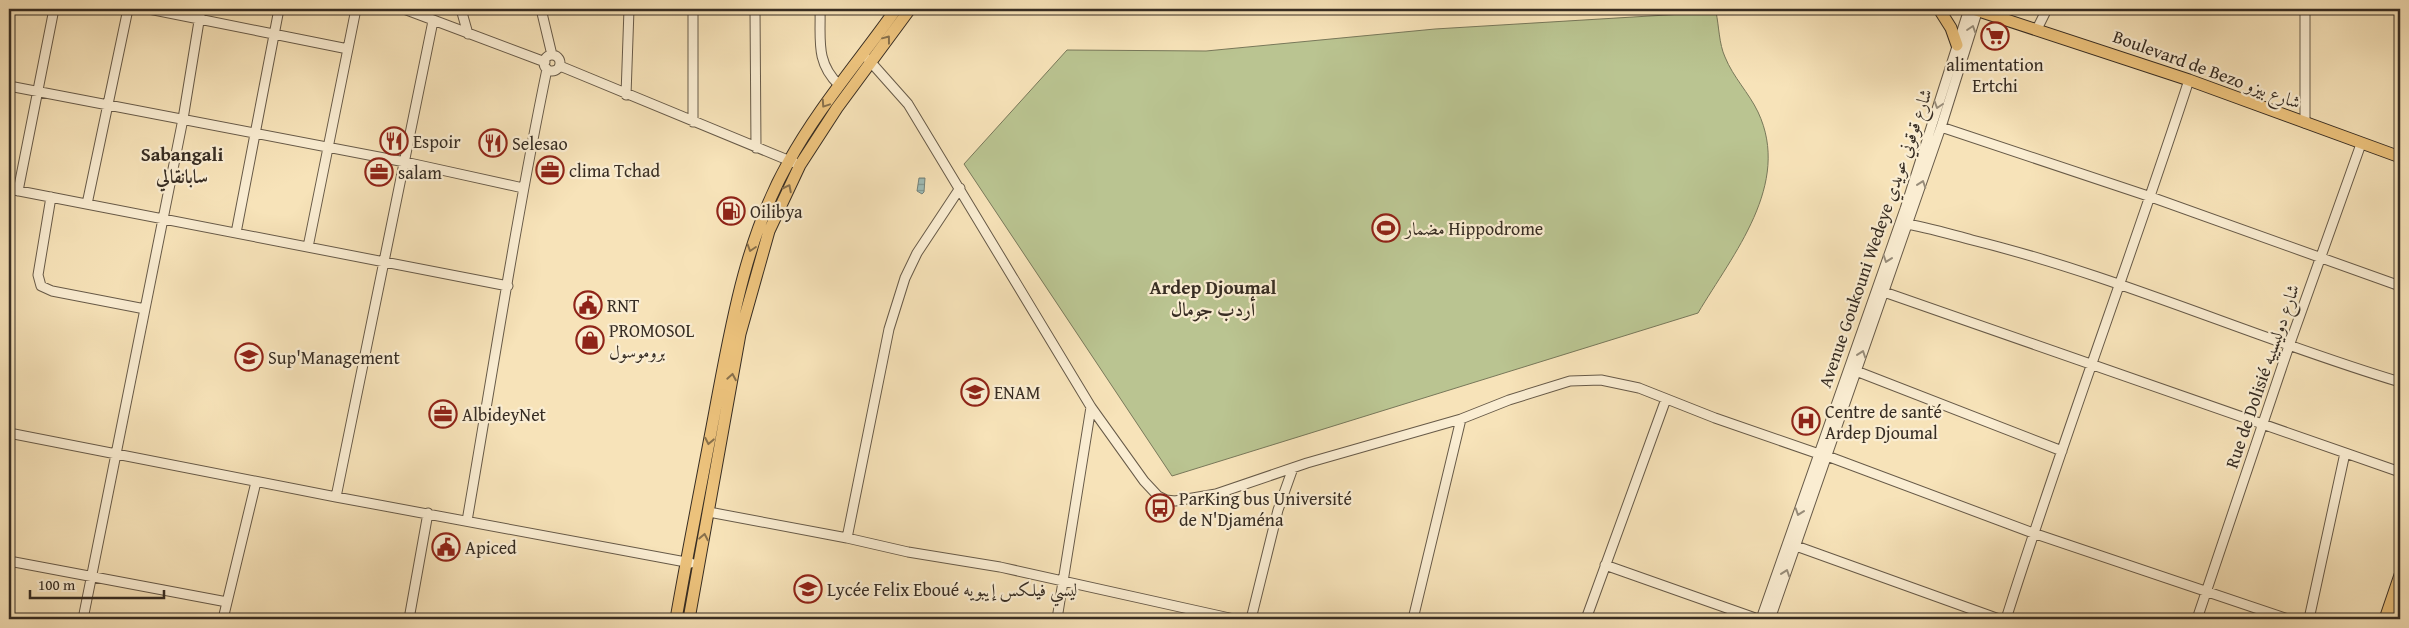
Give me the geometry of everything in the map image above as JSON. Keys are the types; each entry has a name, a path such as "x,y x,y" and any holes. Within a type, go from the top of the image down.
{"main road":[{"path":"689,619 740,334 768,231 794,163 867,58 896,9"},
{"path":"676,619 730,332 744,270 757,228 839,84 867,58 910,9"},
{"path":"1939,9 1951,28 1957,45"},
{"name":"Boulevard de Bezo شارع بيزو","path":"1975,9 2189,80 2400,158"},
{"path":"744,270 756,273"},
{"path":"2384,619 2400,575"},
{"path":"2395,619 2400,603"}],"street":[{"path":"54,9 38,91 13,190 508,286"},
{"path":"88,204 128,9"},
{"path":"149,9 200,13 273,34 348,49"},
{"path":"236,233 279,9"},
{"path":"308,246 356,9"},
{"path":"404,9 546,65 554,71 560,66"},
{"path":"461,9 468,34"},
{"path":"541,9 552,55"},
{"path":"626,95 629,9"},
{"path":"693,9 693,122"},
{"path":"755,9 756,148"},
{"path":"820,9 823,64 828,74 839,84"},
{"name":"Avenue Goukouni Wedeye شارع قوقوني عويدي","path":"1762,619 1884,292 1957,45 1975,9"},
{"name":"Avenue Goukouni Wedeye شارع قوقوني عويدي","path":"1770,619 1796,546 1823,455 1904,223 1941,127 1975,9"},
{"path":"2037,28 2047,9"},
{"path":"2305,9 2305,123"},
{"path":"83,619 183,119 200,13"},
{"path":"336,497 433,21"},
{"path":"467,521 523,188 547,57 552,55"},
{"path":"552,55 559,58 560,66"},
{"path":"867,58 908,104 1090,407 1144,481 1158,496 1166,500 1175,501 1216,494 1293,468 1461,419 1508,400 1570,381 1601,380 1621,383 2033,533 2288,619"},
{"path":"560,66 626,95 794,163"},
{"path":"2006,619 2033,533 2151,197 2189,80"},
{"path":"9,86 255,132 523,188"},
{"path":"1941,127 2151,197 2400,286"},
{"name":"Rue de Dolisié شارع دوليسييه","path":"2197,619 2320,256 2361,144"},
{"path":"847,538 889,329 896,304 917,254 960,188"},
{"path":"51,197 38,275 41,286 52,291 145,309"},
{"path":"1904,223 2025,253 2121,284 2289,346 2400,382"},
{"path":"1884,292 2400,472"},
{"path":"1856,371 2062,451"},
{"path":"1586,619 1666,399"},
{"path":"1057,619 1090,407"},
{"path":"1412,619 1461,419"},
{"path":"9,433 256,482 699,564"},
{"path":"2309,619 2345,453"},
{"path":"1251,619 1278,510 1293,468"},
{"path":"223,619 256,482"},
{"path":"709,512 1063,582 1234,619"},
{"path":"409,619 428,513"},
{"path":"1796,546 1999,619"},
{"path":"9,561 227,602"},
{"path":"1606,565 1758,619"}],"green space":[{"name":"مضمار Hippodrome","path":"1716,12 1720,41 1725,57 1758,112 1767,139 1768,165 1763,192 1754,217 1727,267 1698,313 1172,476 964,164 1067,50 1206,51 1435,29"}],"water":[{"path":"919,178 925,178 924,192 922,194 917,191"}],"place":[{"name":"alimentation Ertchi","path":"1995,36"},
{"name":"Espoir","path":"394,141"},
{"name":"Selesao","path":"493,143"},
{"name":"clima Tchad","path":"550,170"},
{"name":"salam","path":"379,172"},
{"name":"Oilibya","path":"731,211"},
{"name":"مضمار Hippodrome","path":"1386,228"},
{"name":"RNT","path":"588,305"},
{"name":"PROMOSOL بروموسول","path":"590,340"},
{"name":"Sup'Management","path":"249,357"},
{"name":"ENAM","path":"975,392"},
{"name":"AlbideyNet","path":"443,414"},
{"name":"Centre de santé Ardep Djoumal","path":"1806,421"},
{"name":"ParKing bus Université de N'Djaména","path":"1160,508"},
{"name":"Apiced","path":"446,547"},
{"name":"Lycée Felix Eboué ليسي فيلكس إيبويه","path":"808,589"}],"district":[{"name":"Sabangali سابانقالي","path":"182,165"},
{"name":"Ardep Djoumal أردب جومال","path":"1213,298"}]}
